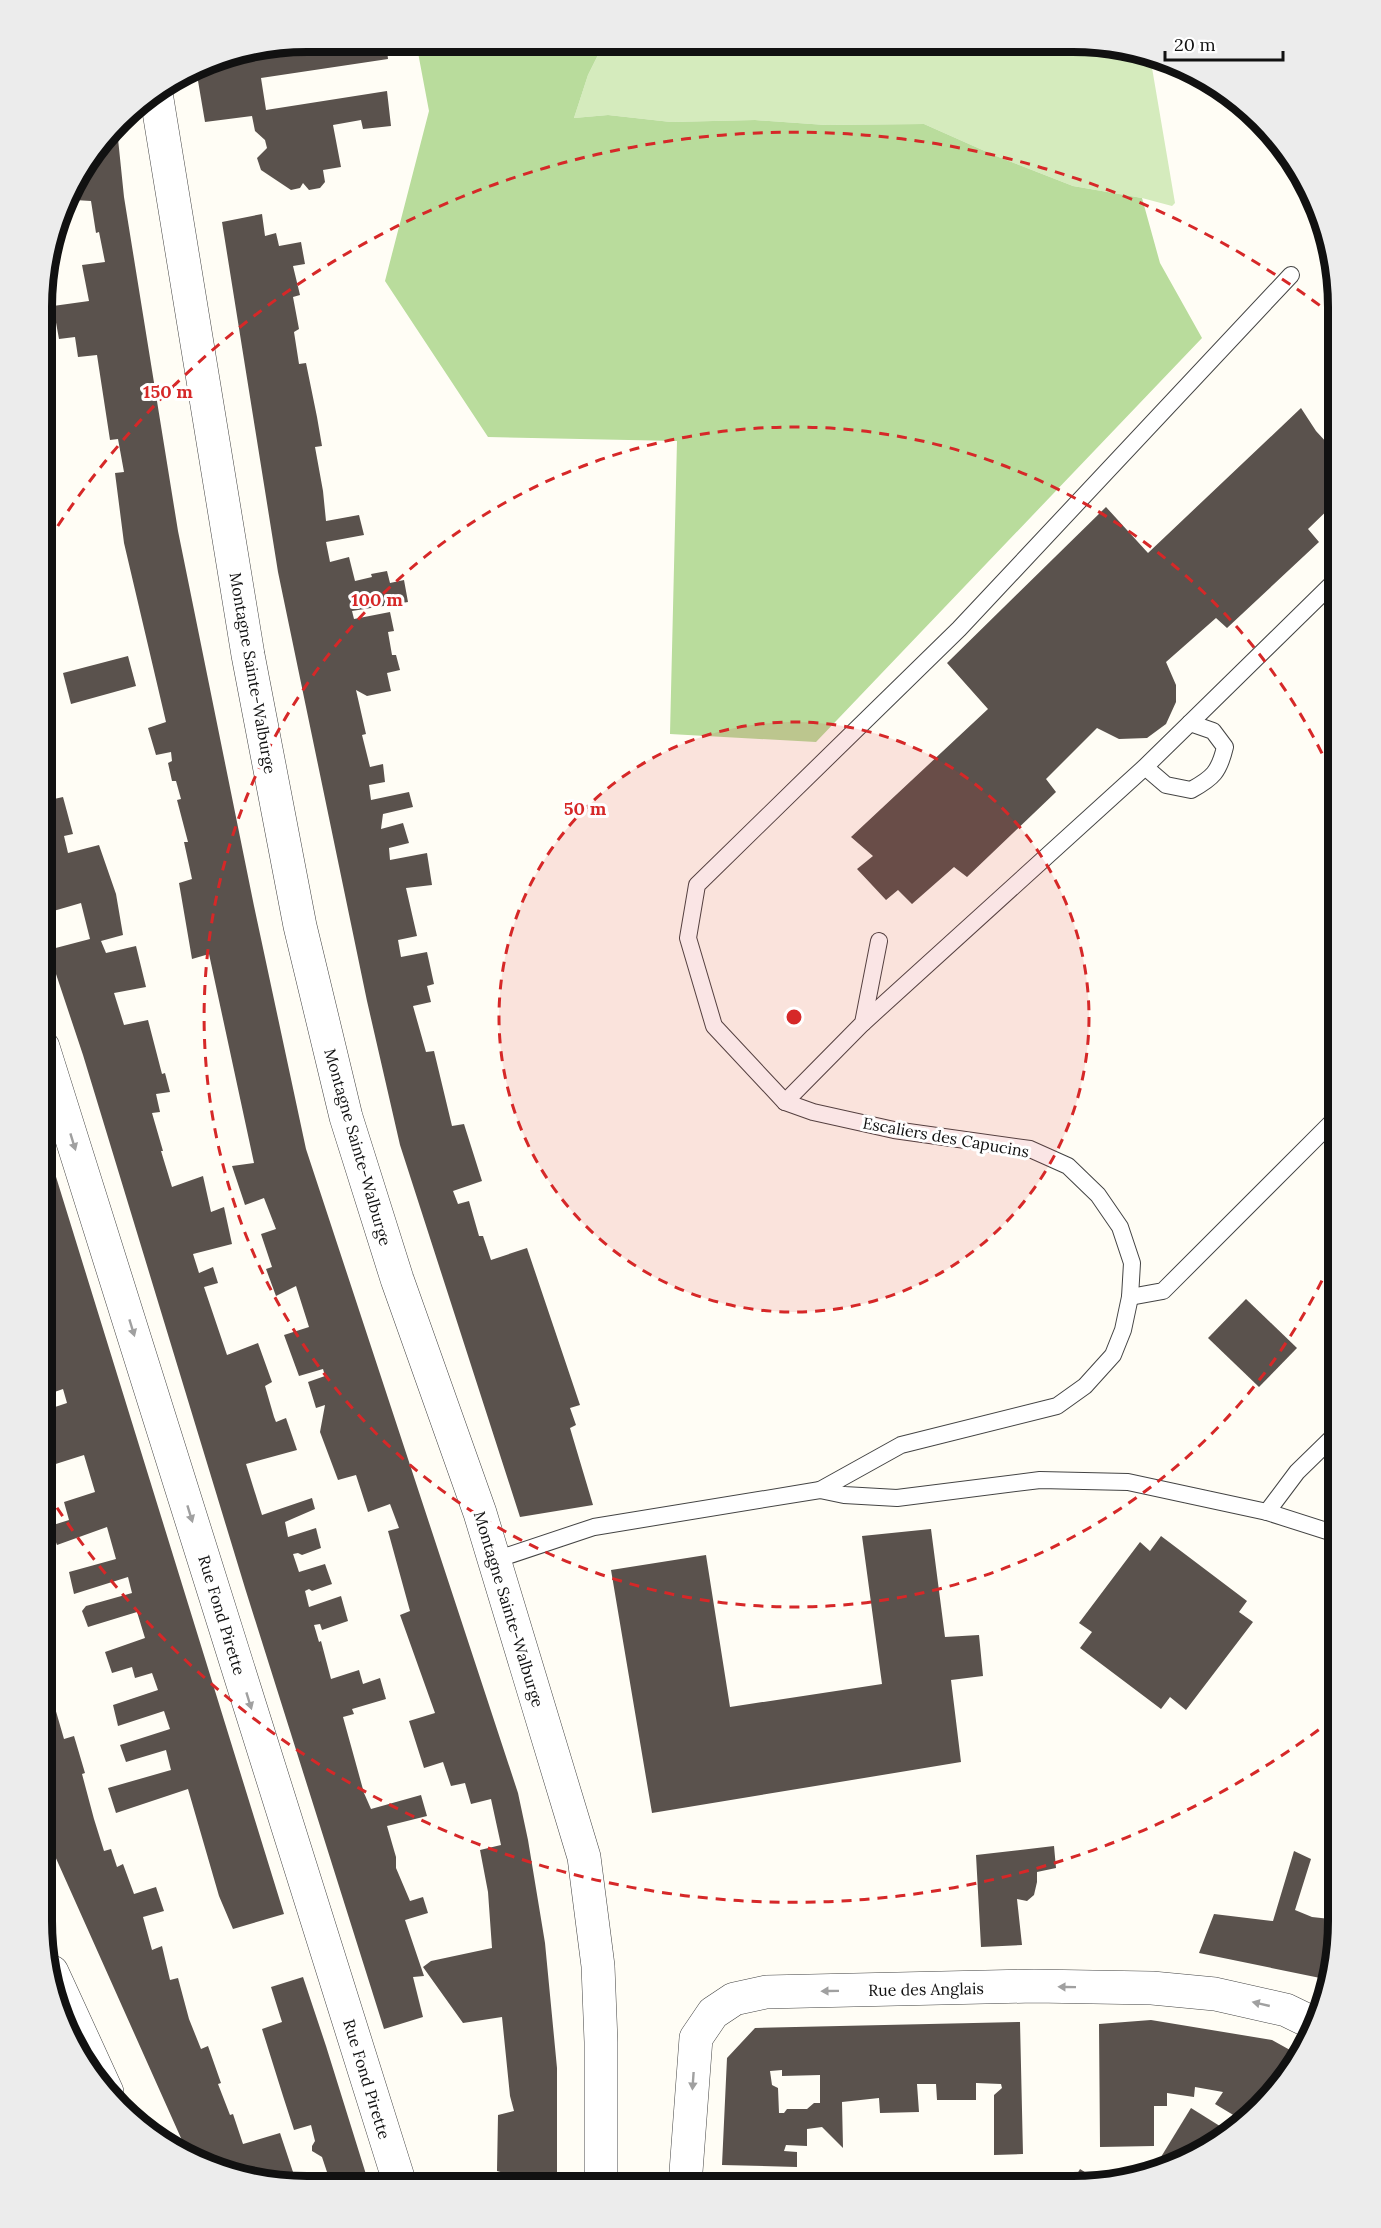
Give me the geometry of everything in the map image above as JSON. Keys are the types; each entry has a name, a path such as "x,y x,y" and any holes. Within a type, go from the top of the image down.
{"street":[{"name":"Montagne Sainte-Walburge","path":"157,102 248,655 300,926 349,1128 397,1279 495,1560 584,1857 598,1966 601,2042 601,2175"},
{"name":"Rue Fond Pirette","path":"52,1076 397,2175"},
{"name":"Rue des Anglais","path":"686,2175 696,2038 712,2013 734,2000 766,1992 1034,1986 1152,1988 1215,1994 1286,2010 1308,2021"},
{"path":"66,2001 87,2048"}],"lane":[{"path":"1291,275 959,629 697,885 688,938 714,1026 785,1102 863,1023 1145,767 1328,588"},
{"path":"1145,767 1166,785 1191,790 1210,780 1220,765 1225,747 1213,731 1190,723"},
{"path":"863,1023 879,941"},
{"name":"Escaliers des Capucins","path":"495,1560 594,1527 820,1490 901,1445 1057,1406 1085,1386 1113,1354 1123,1330 1130,1297 1132,1263 1120,1227 1098,1195 1068,1166 1030,1149 894,1130 813,1112 785,1102"},
{"path":"1130,1297 1163,1291 1328,1126"},
{"path":"1267,1512 1297,1472 1328,1442"},
{"name":"Escaliers des Capucins","path":"820,1490 844,1495 897,1498 1040,1480 1128,1482 1267,1512 1328,1531"}],"green space":[{"path":"418,52 600,52 588,75 574,118 608,115 671,122 755,120 826,125 924,124 996,156 1073,186 1142,198 1160,263 1202,338 816,742 670,734 677,441 488,437 385,281 429,111"},
{"path":"600,52 1073,52 1123,57 1152,65 1175,203 1172,206 1142,198 1073,186 996,156 924,124 826,125 755,120 671,122 608,115 574,118 588,75"}],"building":[{"path":"387,52 388,59 261,78 266,110 387,91 391,126 363,129 361,120 333,125 341,167 323,170 325,182 320,188 309,190 303,183 300,188 291,190 261,170 257,158 267,148 265,140 255,131 252,116 205,122 198,78 210,72 258,57 291,53"},
{"path":"118,137 124,197 178,531 306,1149 518,1793 545,1943 557,2068 557,2175 504,2175 497,2171 498,2115 514,2111 510,2096 502,2017 463,2023 423,1967 431,1961 492,1948 488,1892 480,1850 501,1845 491,1799 471,1804 465,1783 451,1786 443,1762 424,1768 409,1721 435,1713 400,1615 410,1611 388,1531 399,1528 390,1504 368,1512 356,1475 338,1480 320,1432 325,1405 316,1408 308,1382 325,1376 323,1369 299,1376 284,1335 309,1327 296,1286 276,1296 266,1269 272,1267 261,1234 276,1229 264,1198 245,1205 232,1166 254,1163 209,954 192,959 179,883 192,879 184,842 188,842 177,800 181,799 176,781 172,781 168,763 172,761 171,752 156,755 148,728 166,722 124,543 115,473 124,472 118,439 110,440 97,355 78,357 75,337 59,339 53,306 89,301 82,265 105,262 99,232 96,233 91,201 77,200 105,152"},
{"path":"262,214 265,236 276,233 279,246 301,242 305,264 293,266 300,295 293,297 299,329 294,332 299,364 306,363 322,446 315,447 326,521 359,515 364,535 326,542 330,562 349,557 355,581 372,577 371,574 387,571 390,583 404,580 408,602 352,611 354,619 390,612 394,631 388,632 392,655 396,655 400,670 387,673 391,691 367,696 356,690 366,734 362,735 370,767 383,764 385,782 369,785 371,800 409,792 413,807 383,814 381,829 403,823 409,843 389,848 390,860 427,853 432,885 406,888 417,936 398,940 401,957 427,952 434,984 427,986 431,1002 413,1006 426,1052 434,1051 452,1126 464,1124 482,1181 453,1191 458,1204 469,1201 479,1236 483,1236 491,1260 527,1248 580,1405 570,1408 576,1425 570,1428 593,1505 520,1517 400,1145 367,1001 278,572 222,222"},
{"path":"1301,408 1328,444 1328,510 1308,529 1319,542 1227,628 1216,618 1166,662 1176,685 1176,702 1166,724 1147,738 1119,739 1097,728 1046,779 1056,792 967,877 954,867 912,904 898,890 886,900 857,869 873,856 851,837 988,709 947,663 1106,507 1148,553"},
{"path":"128,656 136,686 71,704 63,673"},
{"path":"52,793 54,799 63,797 73,834 64,836 68,853 99,845 116,894 123,935 101,941 106,953 136,946 146,987 114,993 124,1025 148,1020 162,1074 165,1073 170,1092 156,1094 160,1112 152,1113 172,1187 203,1176 211,1212 224,1207 232,1244 193,1254 199,1273 213,1267 218,1283 204,1287 227,1355 258,1343 272,1382 265,1386 274,1417 276,1422 286,1418 297,1450 246,1464 262,1515 312,1498 315,1509 285,1522 288,1537 316,1528 321,1548 302,1555 293,1554 299,1572 325,1564 332,1584 305,1591 309,1607 341,1596 348,1621 322,1630 320,1624 314,1625 319,1642 321,1641 331,1679 359,1670 363,1684 380,1678 386,1699 352,1709 354,1714 343,1717 364,1793 371,1809 421,1795 427,1816 387,1826 396,1857 396,1868 410,1901 423,1897 428,1913 405,1920 424,1976 413,1977 423,2017 384,2029 245,1588 83,1055 52,962 52,949 90,939 81,903 52,911"},
{"path":"52,1164 284,1914 233,1929 219,1896 188,1789 116,1813 108,1788 171,1770 166,1750 126,1762 120,1745 170,1729 164,1711 118,1726 113,1705 158,1690 152,1673 135,1678 132,1667 112,1673 105,1652 145,1638 137,1612 88,1627 82,1611 86,1606 132,1593 128,1577 74,1594 69,1572 116,1559 107,1527 57,1545 52,1531 52,1525 69,1520 64,1502 95,1492 84,1455 52,1465 52,1408 67,1403 63,1389 52,1393"},
{"path":"1246,1299 1297,1348 1259,1387 1208,1338"},
{"path":"931,1529 945,1637 979,1635 983,1676 951,1680 961,1762 652,1813 611,1570 706,1555 730,1707 882,1684 862,1536"},
{"path":"1161,1536 1247,1601 1239,1612 1253,1622 1186,1710 1170,1697 1161,1709 1080,1648 1092,1632 1079,1623 1140,1542 1150,1551"},
{"path":"52,1701 64,1739 74,1736 85,1773 82,1774 104,1851 111,1849 117,1867 123,1864 134,1894 156,1887 164,1911 143,1917 152,1950 162,1946 170,1980 178,1978 189,2019 201,2049 208,2046 221,2083 218,2084 230,2115 233,2114 243,2144 280,2133 294,2175 242,2167 210,2156 183,2143 52,1849"},
{"path":"1054,1846 1056,1868 1037,1872 1034,1895 1027,1901 1017,1899 1022,1945 981,1947 976,1855"},
{"path":"1294,1851 1311,1859 1295,1910 1312,1917 1328,1919 1328,1937 1322,1978 1199,1953 1214,1914 1273,1921"},
{"path":"303,1977 366,2175 328,2175 322,2157 312,2151 315,2141 311,2125 294,2130 262,2029 282,2022 271,1987"},
{"path":"1151,2020 1272,2040 1292,2051 1265,2089 1236,2117 1215,2104 1223,2092 1195,2087 1194,2097 1167,2093 1167,2106 1154,2106 1154,2146 1100,2147 1099,2024"},
{"path":"1020,2022 1023,2154 994,2155 994,2095 1002,2088 1001,2084 976,2083 976,2100 937,2100 936,2084 917,2084 919,2112 880,2113 879,2098 842,2102 843,2148 822,2127 807,2129 807,2146 786,2145 784,2151 797,2152 797,2167 722,2165 727,2058 755,2028","holes":["782,2070 782,2076 820,2075 820,2103 814,2103 807,2109 787,2109 784,2113 779,2113 778,2088 772,2085 770,2071"]},
{"path":"1191,2108 1222,2127 1186,2149 1159,2161"},
{"path":"1080,2169 1090,2175 1076,2175"}]}
